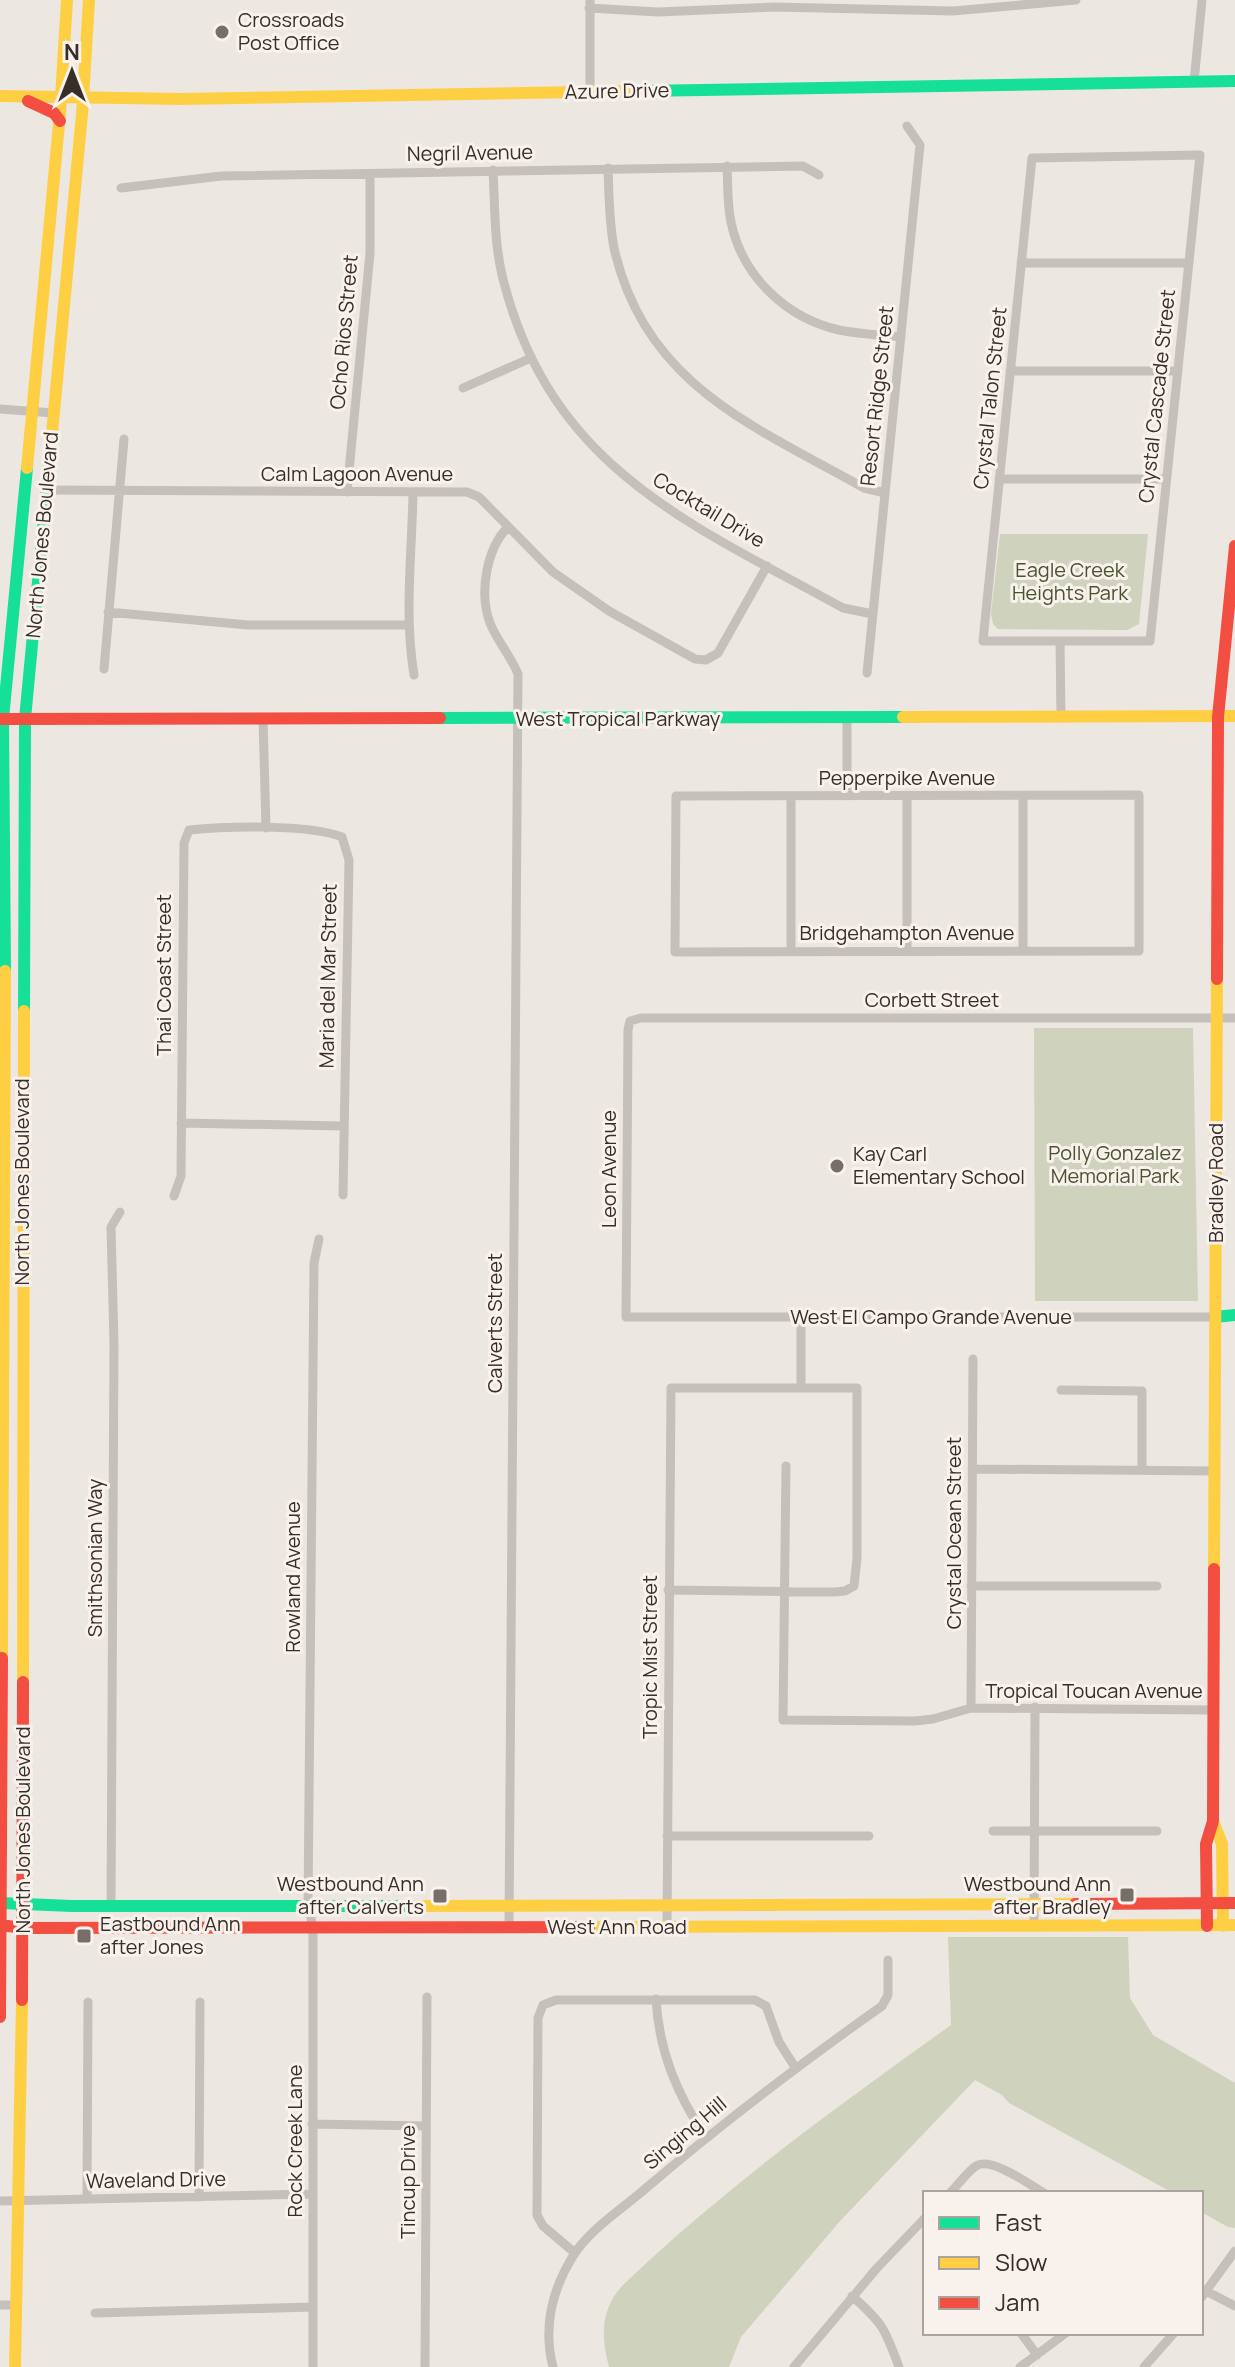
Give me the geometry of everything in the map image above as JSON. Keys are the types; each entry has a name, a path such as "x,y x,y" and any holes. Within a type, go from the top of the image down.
{"main road":[{"name":"North Jones Boulevard","path":"0,2017 2,719 62,99 67,0"},
{"name":"North Jones Boulevard","path":"15,2367 24,1905 22,1317 25,719 83,99 89,0"},
{"path":"85,72 96,90 126,99"},
{"name":"Azure Drive","path":"0,96 126,99 1235,81"},
{"path":"17,97 47,108 60,121"},
{"name":"Bradley Road","path":"1207,1926 1206,1844 1213,1821 1218,717 1235,546"},
{"name":"West Tropical Parkway","path":"2,719 1235,716"},
{"name":"West El Campo Grande Avenue","path":"1215,1317 1235,1315"},
{"path":"2,1316 22,1317"},
{"name":"Bradley Road","path":"1213,1821 1222,1844 1229,1925"},
{"name":"West Ann Road","path":"1,1903 509,1927 1229,1925"},
{"name":"West Ann Road","path":"0,1925 23,1928 509,1904 1229,1903"}],"street":[{"path":"590,91 590,4 658,12 774,7 953,11 1076,0"},
{"path":"1194,82 1202,0"},
{"name":"Resort Ridge Street","path":"867,673 920,145 907,126"},
{"name":"Crystal Cascade Street","path":"1032,158 1200,155 1150,641 1060,641"},
{"name":"Crystal Talon Street","path":"1032,158 983,641 1060,641"},
{"path":"727,166 731,225 741,253 762,285 783,305 819,325 841,331 901,337"},
{"name":"Negril Avenue","path":"121,188 221,176 493,170 803,166 819,175"},
{"path":"608,168 614,247 624,282 639,315 666,356 700,391 726,410 864,488 885,493"},
{"name":"Cocktail Drive","path":"493,170 496,240 503,278 531,358 561,408 585,439 622,476 669,511 843,608 873,614"},
{"name":"Ocho Rios Street","path":"347,492 370,253 370,174"},
{"path":"1021,263 1189,263"},
{"path":"463,388 531,358"},
{"path":"1010,371 1178,371"},
{"path":"0,409 54,413"},
{"path":"104,669 124,439"},
{"path":"999,479 1166,479"},
{"name":"Calm Lagoon Avenue","path":"46,490 467,492 479,497 553,572 609,611 695,659 706,660 718,653 767,566"},
{"path":"413,492 407,625 414,675"},
{"name":"Calverts Street","path":"508,527 497,537 488,556 487,602 490,623 513,659 518,674 509,1927"},
{"path":"108,612 248,625 407,625"},
{"path":"1060,641 1061,718"},
{"path":"847,718 847,796"},
{"path":"263,719 266,828"},
{"name":"Pepperpike Avenue","path":"675,952 676,796 1139,795 1139,951"},
{"path":"791,796 791,951"},
{"path":"907,796 907,951"},
{"path":"1023,796 1023,951"},
{"name":"Thai Coast Street","path":"174,1196 181,1176 184,843 189,830 266,828"},
{"name":"Maria del Mar Street","path":"266,828 330,832 342,837 349,860 343,1195"},
{"name":"Bridgehampton Avenue","path":"675,952 1139,951"},
{"name":"Corbett Street","path":"630,1021 641,1018 1235,1018"},
{"path":"2,1020 23,1023"},
{"name":"Leon Avenue","path":"626,1317 630,1021"},
{"path":"181,1123 343,1126"},
{"name":"Smithsonian Way","path":"111,1907 114,1359 111,1227 120,1212"},
{"name":"Rowland Avenue","path":"310,1916 314,1263 319,1239"},
{"name":"West El Campo Grande Avenue","path":"626,1317 1215,1317"},
{"path":"668,1590 845,1591 854,1586 857,1388 801,1386 801,1317"},
{"name":"Crystal Ocean Street","path":"971,1708 973,1359"},
{"name":"Tropic Mist Street","path":"667,1927 671,1388 801,1386"},
{"path":"1061,1390 1142,1391 1142,1469"},
{"path":"1,1454 22,1454"},
{"path":"784,1592 786,1466"},
{"path":"972,1469 1215,1471"},
{"path":"971,1586 1157,1586"},
{"name":"Tropical Toucan Avenue","path":"784,1592 783,1720 915,1721 971,1708 1213,1710"},
{"path":"1034,1927 1035,1707"},
{"path":"993,1831 1157,1831"},
{"path":"667,1836 869,1836"},
{"name":"Rock Creek Lane","path":"310,1916 313,2367"},
{"name":"Singing Hill","path":"553,2367 548,2336 550,2311 556,2289 575,2253 620,2210 706,2138 795,2067 882,2006 888,1995 888,1960"},
{"name":"Tincup Drive","path":"425,2367 427,1997"},
{"path":"656,1999 659,2034 668,2066 682,2099 706,2138"},
{"path":"575,2253 541,2223 537,2215 538,2018 543,2005 556,2000 760,2001 768,2010 779,2042 795,2067"},
{"path":"87,2199 88,2002"},
{"path":"199,2197 200,2002"},
{"path":"312,2124 426,2126"},
{"path":"952,2191 977,2165 985,2163 995,2165 1040,2191"},
{"name":"Waveland Drive","path":"0,2201 313,2194"},
{"path":"794,2367 852,2296 923,2220"},
{"path":"1235,2251 1203,2292 1235,2306"},
{"path":"852,2296 878,2319 899,2367"},
{"path":"0,2305 15,2305"},
{"path":"95,2313 313,2307"},
{"path":"1022,2335 1037,2355"},
{"path":"1020,2367 1063,2335"},
{"path":"1144,2367 1172,2335"}],"green space":[{"name":"Eagle Creek Heights Park","path":"1000,534 1148,534 1139,624 1127,630 998,629 993,624 991,614"},
{"name":"Polly Gonzalez Memorial Park","path":"1034,1028 1193,1028 1198,1301 1035,1301"},
{"path":"948,1937 1128,1937 1130,1998 1153,2035 1235,2083 1235,2228 1203,2213 1203,2191 1169,2191 1009,2103 1002,2095 975,2080 841,2220 741,2337 729,2367 609,2367 604,2324 610,2304 623,2285 741,2181 951,2025"}],"traffic: fast":[{"path":"641,91 1235,81"},
{"path":"24,1011 25,719 49,465"},
{"path":"5,971 3,719 27,468"},
{"path":"440,718 903,717"},
{"path":"1215,1317 1235,1315"},
{"path":"0,1903 72,1906 416,1906"}],"traffic: slow":[{"path":"27,468 60,113 67,0"},
{"path":"49,465 82,114 89,0"},
{"path":"0,96 180,99 641,91"},
{"path":"903,717 1235,716"},
{"path":"2,1658 5,971"},
{"path":"1214,1569 1217,979"},
{"path":"23,1682 24,1011"},
{"path":"1213,1821 1222,1844 1223,1926"},
{"path":"416,1906 1075,1904"},
{"path":"589,1927 1235,1925"},
{"path":"15,2367 22,2000"}],"traffic: jam":[{"path":"28,101 54,113 60,121"},
{"path":"1217,979 1218,717 1235,546"},
{"path":"0,719 440,718"},
{"path":"1207,1926 1206,1844 1213,1821 1214,1569"},
{"path":"0,2017 2,1658"},
{"path":"22,2000 23,1682"},
{"path":"1075,1904 1235,1903"},
{"path":"0,1925 23,1928 589,1927"}],"place":[{"name":"Crossroads Post Office","path":"222,32"},
{"name":"Kay Carl Elementary School","path":"837,1166"},
{"name":"Westbound Ann after Bradley","path":"1127,1895"},
{"name":"Westbound Ann after Calverts","path":"440,1896"},
{"name":"Eastbound Ann after Jones","path":"84,1936"}]}
